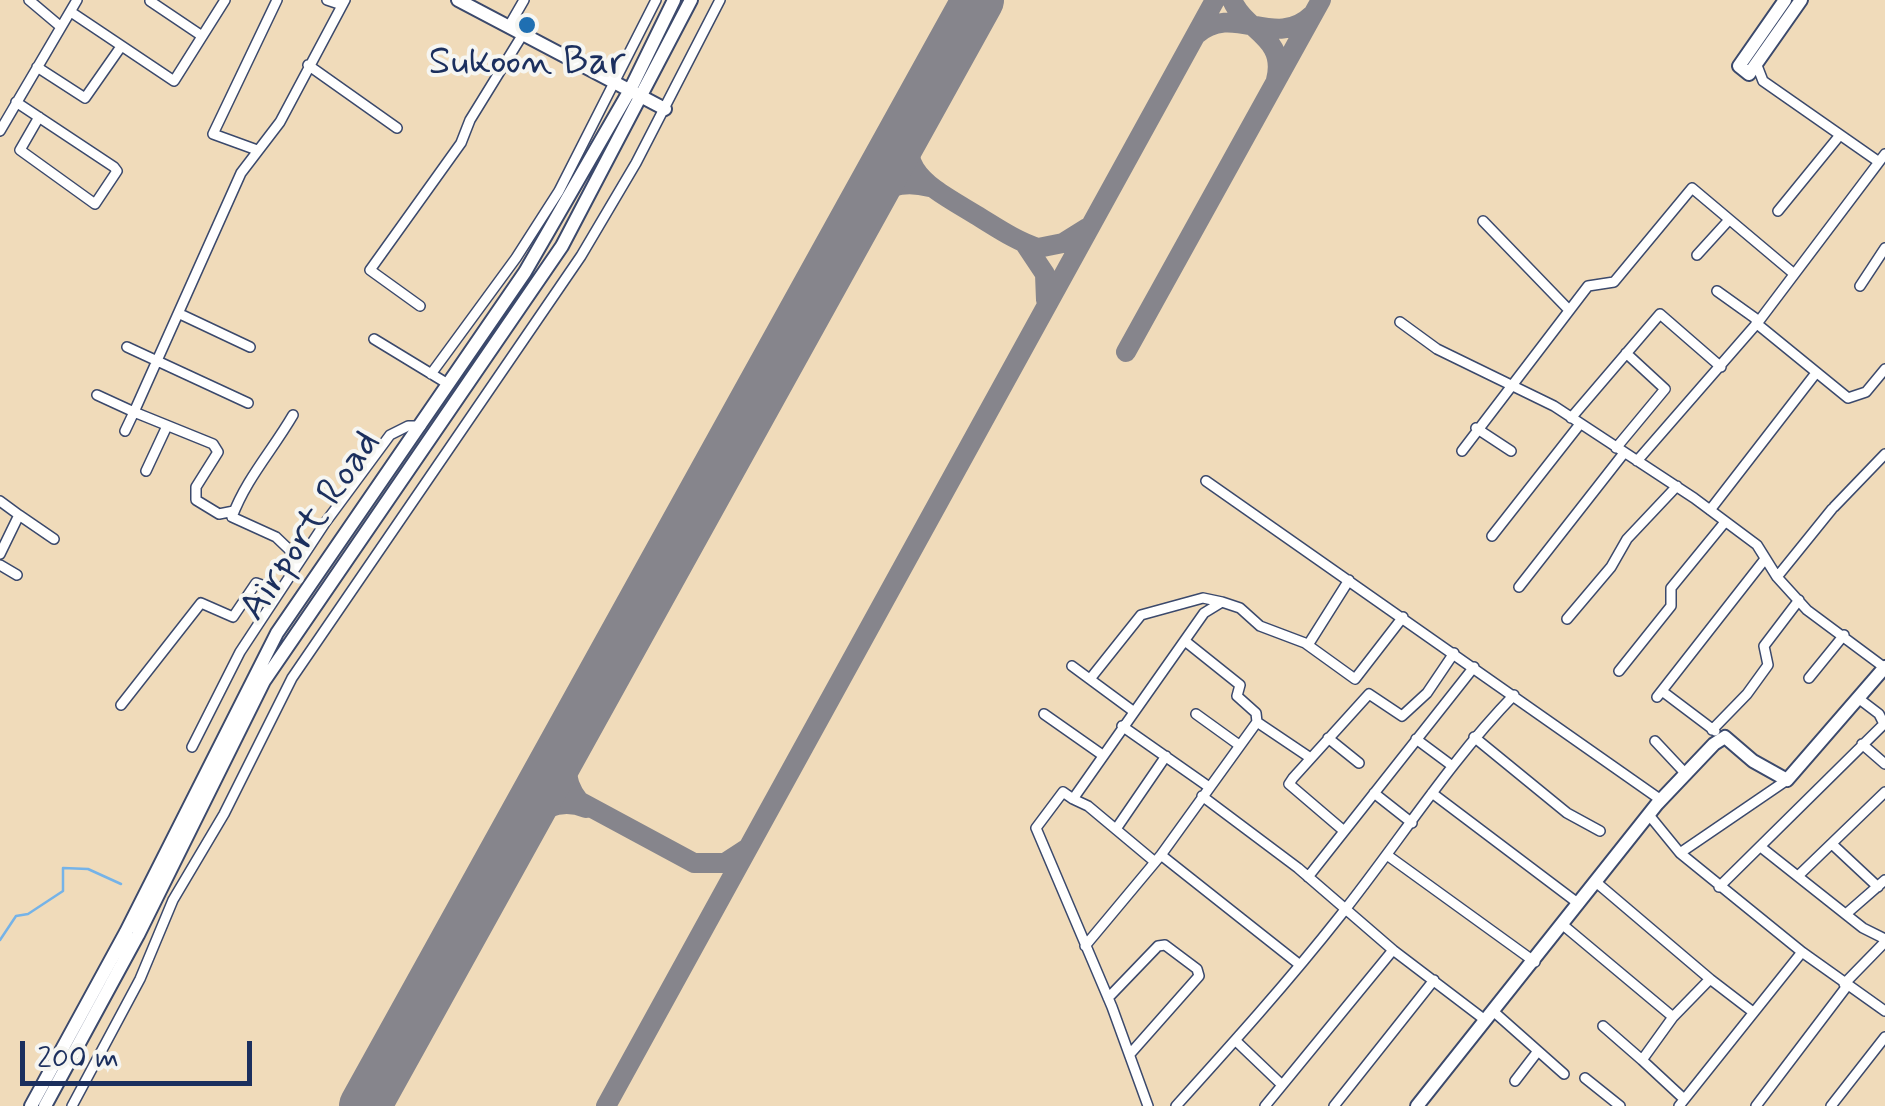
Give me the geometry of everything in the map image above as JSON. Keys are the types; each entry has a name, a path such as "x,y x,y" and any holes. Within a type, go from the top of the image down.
{"street":[{"path":"29,0 61,27"},
{"path":"0,131 4,114 16,102 77,0"},
{"path":"71,12 120,48 174,80 225,0"},
{"path":"257,150 213,134 277,0"},
{"path":"125,431 240,173 280,122 344,3 327,0"},
{"path":"458,0 665,109"},
{"path":"508,26 524,0"},
{"path":"431,374 516,258 559,191 656,0"},
{"name":"Airport Road","path":"46,1106 280,654 562,246 636,94 674,0"},
{"path":"636,94 691,0"},
{"path":"72,1106 140,980 173,900 224,814 292,678 582,256 665,109 720,0"},
{"path":"1785,0 1738,66 1748,74 1801,0"},
{"path":"150,1 202,36"},
{"path":"420,306 370,270 462,143 470,120 524,34"},
{"path":"37,67 85,98 120,48"},
{"path":"1637,461 1758,322 1881,163 1763,81 1756,63"},
{"path":"308,65 397,128"},
{"name":"Airport Road","path":"31,1106 126,932 277,633 526,272 636,94"},
{"path":"16,102 39,117 117,171 95,204 20,150 39,117"},
{"path":"1778,211 1840,134"},
{"path":"1462,451 1588,286 1614,282 1692,188 1794,273"},
{"path":"1697,255 1728,220"},
{"path":"1483,221 1569,310"},
{"path":"1860,286 1885,248"},
{"path":"1717,291 1837,392 1859,397 1885,369"},
{"path":"180,314 250,346"},
{"path":"1492,536 1626,353 1660,314 1721,367"},
{"path":"1400,322 1437,349 1576,421 1677,486 1757,545 1777,577 1799,600 1885,667 1787,780 1680,853"},
{"path":"374,339 448,384"},
{"path":"127,347 248,403"},
{"path":"1519,586 1665,389 1626,353"},
{"path":"1710,510 1816,373"},
{"path":"97,395 217,449 196,487 196,500 219,514 234,511"},
{"path":"293,415 272,451 244,484 232,518 276,537 300,560"},
{"path":"146,470 168,426"},
{"path":"192,747 240,652 300,560 390,435 408,426 421,426"},
{"path":"1476,428 1511,451"},
{"path":"1777,577 1833,508 1885,454"},
{"path":"1206,481 1661,800"},
{"path":"1567,619 1611,567 1628,538 1677,486"},
{"path":"0,501 54,539"},
{"path":"0,554 19,516"},
{"path":"1619,672 1671,606 1671,588 1726,522"},
{"path":"1766,559 1660,694 1719,733 1752,761 1787,780"},
{"path":"0,565 18,575"},
{"path":"1308,645 1350,580"},
{"path":"121,705 202,602 233,617 256,583 279,591"},
{"path":"1090,680 1141,615 1207,598 1240,608 1260,626 1277,629 1308,645 1402,716 1426,693 1454,653"},
{"path":"1417,1106 1719,733 1768,665 1764,646 1799,600"},
{"path":"1072,799 1204,613 1222,602"},
{"path":"1355,679 1404,618"},
{"path":"1809,678 1844,635"},
{"path":"1085,946 1158,858 1257,722 1256,714 1237,696 1240,685 1186,641"},
{"path":"1072,666 1133,711"},
{"path":"1308,877 1474,667"},
{"path":"1344,831 1290,784 1369,694"},
{"path":"1176,1106 1300,965 1412,823 1450,765 1514,695"},
{"path":"1719,887 1884,724 1858,698"},
{"path":"1044,714 1101,754"},
{"path":"1196,714 1239,745"},
{"path":"1257,722 1309,758"},
{"path":"1122,726 1166,756 1394,950 1538,1051 1564,1074"},
{"path":"1474,737 1567,813 1600,831"},
{"path":"1328,738 1359,762"},
{"path":"1416,738 1450,765"},
{"path":"1655,741 1685,773"},
{"path":"1862,744 1885,764"},
{"path":"1116,829 1166,756"},
{"path":"1148,1106 1108,998 1036,828 1063,792 1300,965"},
{"path":"1798,876 1885,792"},
{"path":"1374,793 1412,823"},
{"path":"1432,793 1579,904"},
{"path":"1649,815 1680,853 1719,887 1885,1011"},
{"path":"1832,844 1881,883 1846,914"},
{"path":"1756,1106 1846,985 1885,941 1762,848"},
{"path":"1387,855 1535,962"},
{"path":"1596,882 1754,1012"},
{"path":"1563,926 1673,1016"},
{"path":"1108,998 1158,946 1166,944 1198,969 1199,976 1130,1054"},
{"path":"1266,1106 1394,950"},
{"path":"1603,1026 1682,1102 1802,952"},
{"path":"1642,1060 1673,1016 1710,979"},
{"path":"1334,1106 1434,980"},
{"path":"1831,1106 1885,1038"},
{"path":"1236,1041 1282,1085"},
{"path":"1515,1081 1538,1051"},
{"path":"1584,1078 1620,1106"}],"waterway":[{"path":"0,940 16,916 28,914 63,891 63,868 88,869 121,884"}],"taxiway":[{"path":"606,1106 1215,0"},
{"path":"1232,0 1271,44 1278,66 1276,80"},
{"path":"1126,352 1321,0"},
{"path":"1196,35 1225,23 1283,29 1312,15"},
{"path":"919,103 911,125 910,159 917,172 941,194 1038,248 1063,243 1087,228"},
{"path":"845,237 869,202 888,188 914,184 930,187"},
{"path":"1025,244 1045,274 1046,300"},
{"path":"596,684 575,727 567,758 570,787 579,801 694,863 725,863 748,848"},
{"path":"483,886 512,840 537,814 552,806 568,804 586,808"}],"runway":[{"path":"365,1106 978,0"}],"place":[{"name":"Sukoon Bar","path":"527,25"}]}
